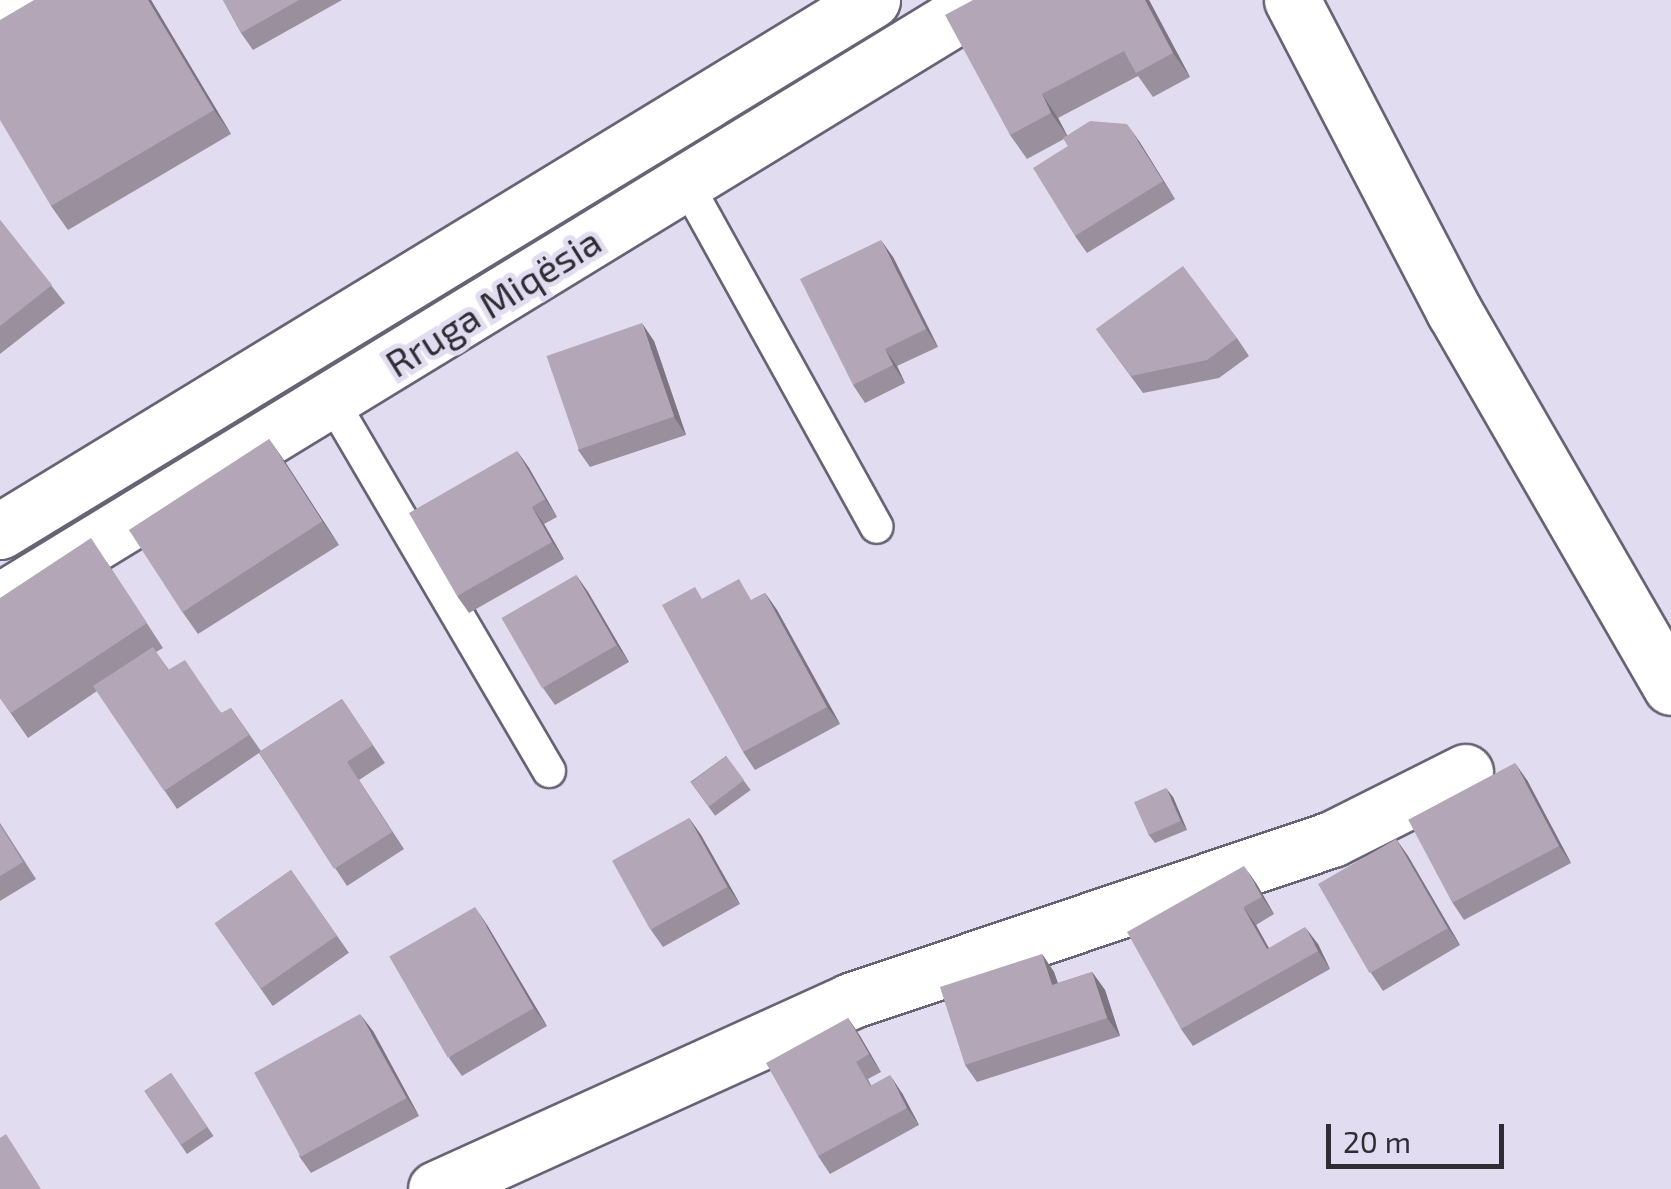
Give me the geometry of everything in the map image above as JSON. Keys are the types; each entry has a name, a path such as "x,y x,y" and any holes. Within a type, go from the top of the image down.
{"main road":[{"path":"0,10 18,0"},
{"name":"Rruga Miqësia","path":"0,531 872,0"},
{"name":"Rruga Miqësia","path":"0,601 984,0"},
{"path":"1292,0 1454,311 1671,687"},
{"path":"436,1189 850,1002 1332,839 1466,772"}],"lane":[{"path":"686,183 877,528"},
{"path":"332,400 549,771"}],"building":[{"path":"34,0 148,0 214,110 51,206 0,120 0,20"},
{"path":"223,0 299,0 241,33"},
{"path":"973,0 1145,0 1173,53 1136,73 1124,51 1042,94 1051,113 1010,135 945,15"},
{"path":"1090,121 1127,124 1163,181 1075,236 1033,168 1068,146 1063,138"},
{"path":"0,220 52,285 0,326"},
{"path":"881,240 926,329 885,349 893,365 853,385 800,279"},
{"path":"1183,266 1237,338 1207,360 1131,376 1096,329"},
{"path":"642,323 674,417 579,449 547,356"},
{"path":"269,439 322,521 182,612 129,530"},
{"path":"517,451 545,499 532,507 552,542 457,596 409,513"},
{"path":"91,538 147,623 11,713 0,698 0,598"},
{"path":"576,575 616,645 542,688 502,618"},
{"path":"739,579 751,600 765,593 827,707 743,752 662,605 695,587 702,599"},
{"path":"153,647 168,670 185,660 221,713 231,708 249,735 164,791 93,686"},
{"path":"342,699 373,745 347,762 392,832 334,869 259,752"},
{"path":"726,756 744,780 709,806 691,782"},
{"path":"1515,763 1559,846 1452,903 1408,820"},
{"path":"1166,788 1181,821 1149,835 1134,802"},
{"path":"689,818 727,887 650,930 612,861"},
{"path":"0,825 23,862 0,876"},
{"path":"1396,839 1448,928 1370,973 1318,884"},
{"path":"1244,866 1262,897 1243,907 1267,949 1305,927 1318,951 1181,1029 1127,932"},
{"path":"291,870 337,936 261,989 215,923"},
{"path":"475,907 534,1008 448,1058 389,956"},
{"path":"1042,954 1052,985 1092,972 1107,1018 965,1065 940,987"},
{"path":"360,1014 407,1098 301,1157 254,1073"},
{"path":"848,1018 869,1054 856,1062 870,1086 890,1075 907,1108 818,1156 766,1063"},
{"path":"171,1073 207,1127 181,1145 144,1091"},
{"path":"6,1134 41,1189 0,1189 0,1138"}]}
